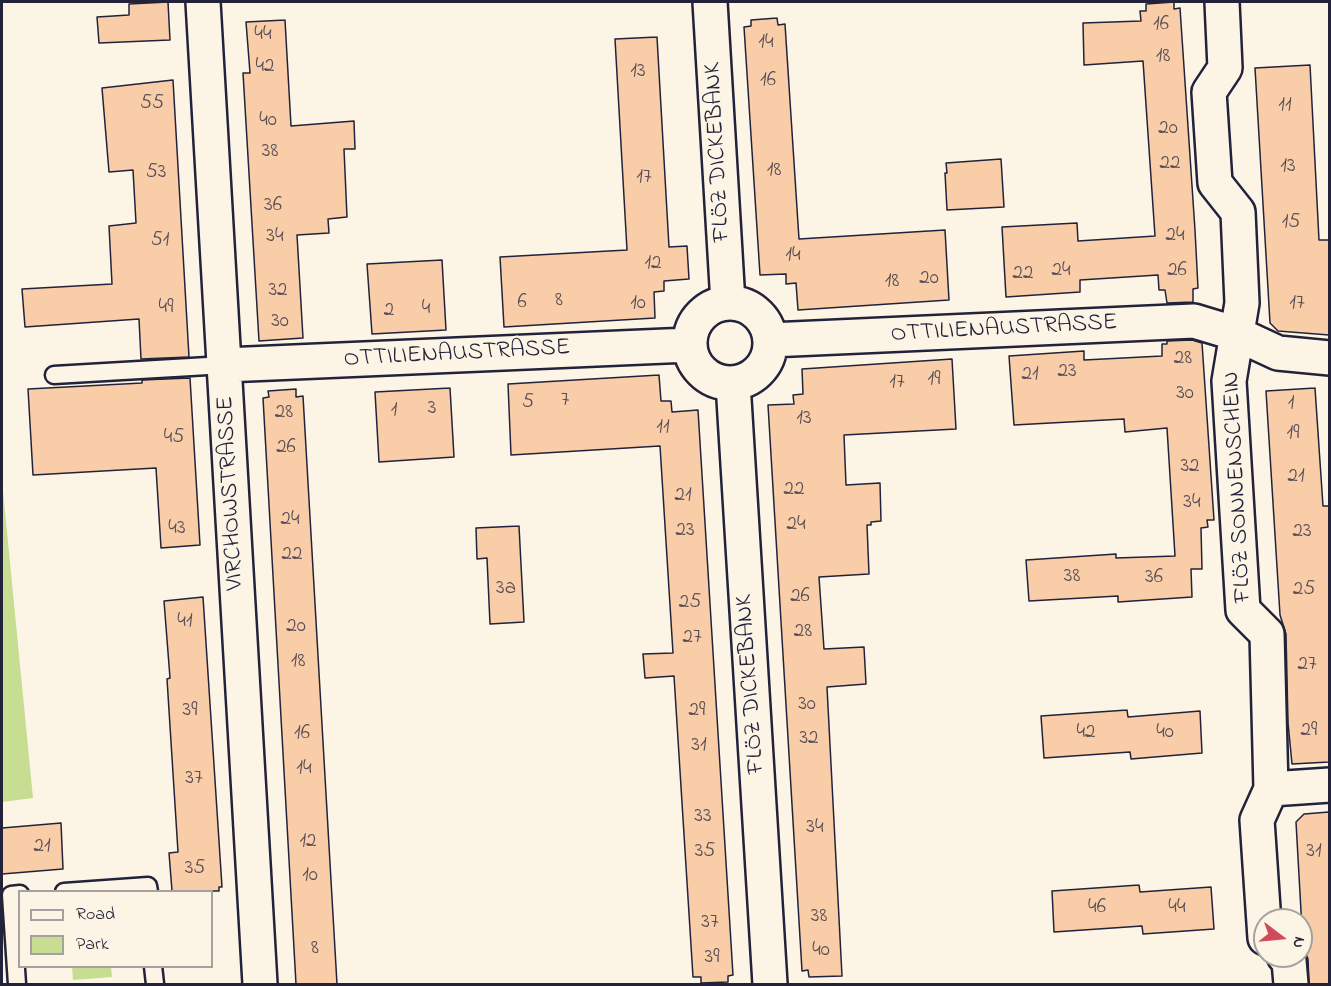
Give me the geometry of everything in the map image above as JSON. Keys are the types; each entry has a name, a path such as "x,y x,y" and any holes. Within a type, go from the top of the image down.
{"street":[{"name":"VIRCHOWSTRASSE","path":"203,2 260,984"},
{"name":"FLÖZ DICKEBANK","path":"710,2 728,303"},
{"name":"FLÖZ SONNENSCHEIN","path":"1222,2 1225,68 1209,92 1215,183 1238,212 1242,303 1229,381 1243,610 1267,634 1271,789 1257,820 1263,908"},
{"path":"728,303 740,304 756,313 767,328 770,340 766,358 756,374 733,383 720,382 708,377 698,369 689,345 696,321 705,311 716,305 728,303"},
{"name":"OTTILIENAUSTRASSE","path":"770,340 1194,321 1237,334 1278,353 1329,358"},
{"name":"OTTILIENAUSTRASSE","path":"225,365 689,345"},
{"name":"FLÖZ DICKEBANK","path":"733,383 770,984"},
{"path":"1271,789 1329,785"},
{"path":"1290,968 1291,984"}],"lane":[{"path":"54,375 225,365"},
{"path":"81,890 148,886 149,890"},
{"path":"16,984 11,895 18,894"},
{"path":"153,968 155,984"}],"green space":[{"path":"2,481 33,798 2,802"},
{"path":"72,968 111,968 112,977 73,980"}],"building":[{"path":"168,2 170,40 99,43 97,17 129,15 129,4"},
{"path":"1174,2 1174,9 1180,8 1195,230 1198,288 1193,289 1193,302 1167,303 1165,290 1159,290 1158,275 1080,280 1080,292 1006,297 1002,227 1077,223 1078,241 1155,236 1143,61 1084,65 1083,23 1141,21 1140,11 1146,11 1146,4"},
{"path":"777,18 778,25 785,24 799,239 945,230 949,300 798,310 796,283 786,284 786,274 760,275 744,27 751,26 751,20"},
{"path":"285,20 291,126 354,121 355,149 344,149 347,217 328,219 329,233 297,235 303,338 259,341 243,73 250,73 246,22"},
{"path":"657,37 669,247 687,246 689,279 664,281 664,291 654,292 655,318 504,327 500,257 627,250 615,39"},
{"path":"1310,65 1319,240 1329,240 1329,335 1278,331 1270,323 1255,68"},
{"path":"173,80 189,357 141,359 139,319 25,327 22,289 112,284 109,226 136,223 133,170 109,172 102,88"},
{"path":"1001,159 1004,207 947,210 946,163"},
{"path":"442,260 446,330 372,334 367,264"},
{"path":"1192,340 1202,343 1214,520 1207,520 1208,527 1201,528 1202,569 1191,569 1192,597 1118,602 1118,596 1029,601 1026,560 1116,554 1116,558 1175,556 1167,428 1125,432 1124,419 1014,425 1009,356 1084,351 1084,360 1162,356 1162,344 1167,344 1167,341"},
{"path":"952,359 956,429 844,435 846,485 880,483 881,521 867,525 869,574 819,577 824,649 864,647 866,684 827,687 842,976 809,977 808,970 802,971 768,405 794,404 793,395 803,394 802,369"},
{"path":"659,375 661,401 671,401 672,412 698,410 733,975 728,976 728,982 701,983 701,977 693,977 674,676 645,678 643,654 673,653 660,446 511,455 508,384"},
{"path":"190,378 200,545 161,548 156,468 33,475 28,389"},
{"path":"450,388 454,457 379,462 375,392"},
{"path":"1315,388 1323,506 1329,506 1329,762 1292,764 1288,723 1286,634 1280,615 1266,391"},
{"path":"296,389 296,397 303,396 337,984 296,984 263,398 269,397 268,391"},
{"path":"519,526 524,622 490,624 487,558 477,559 476,528"},
{"path":"203,597 222,887 219,887 219,891 172,890 169,853 178,852 164,601"},
{"path":"1127,710 1128,717 1200,711 1202,753 1131,759 1130,752 1044,758 1041,716"},
{"path":"1329,812 1329,984 1309,984 1308,968 1313,968 1313,908 1301,908 1296,822 1304,814"},
{"path":"61,823 63,869 2,874 2,828"},
{"path":"1139,885 1140,892 1211,887 1214,929 1143,934 1142,926 1054,932 1052,891"}]}
